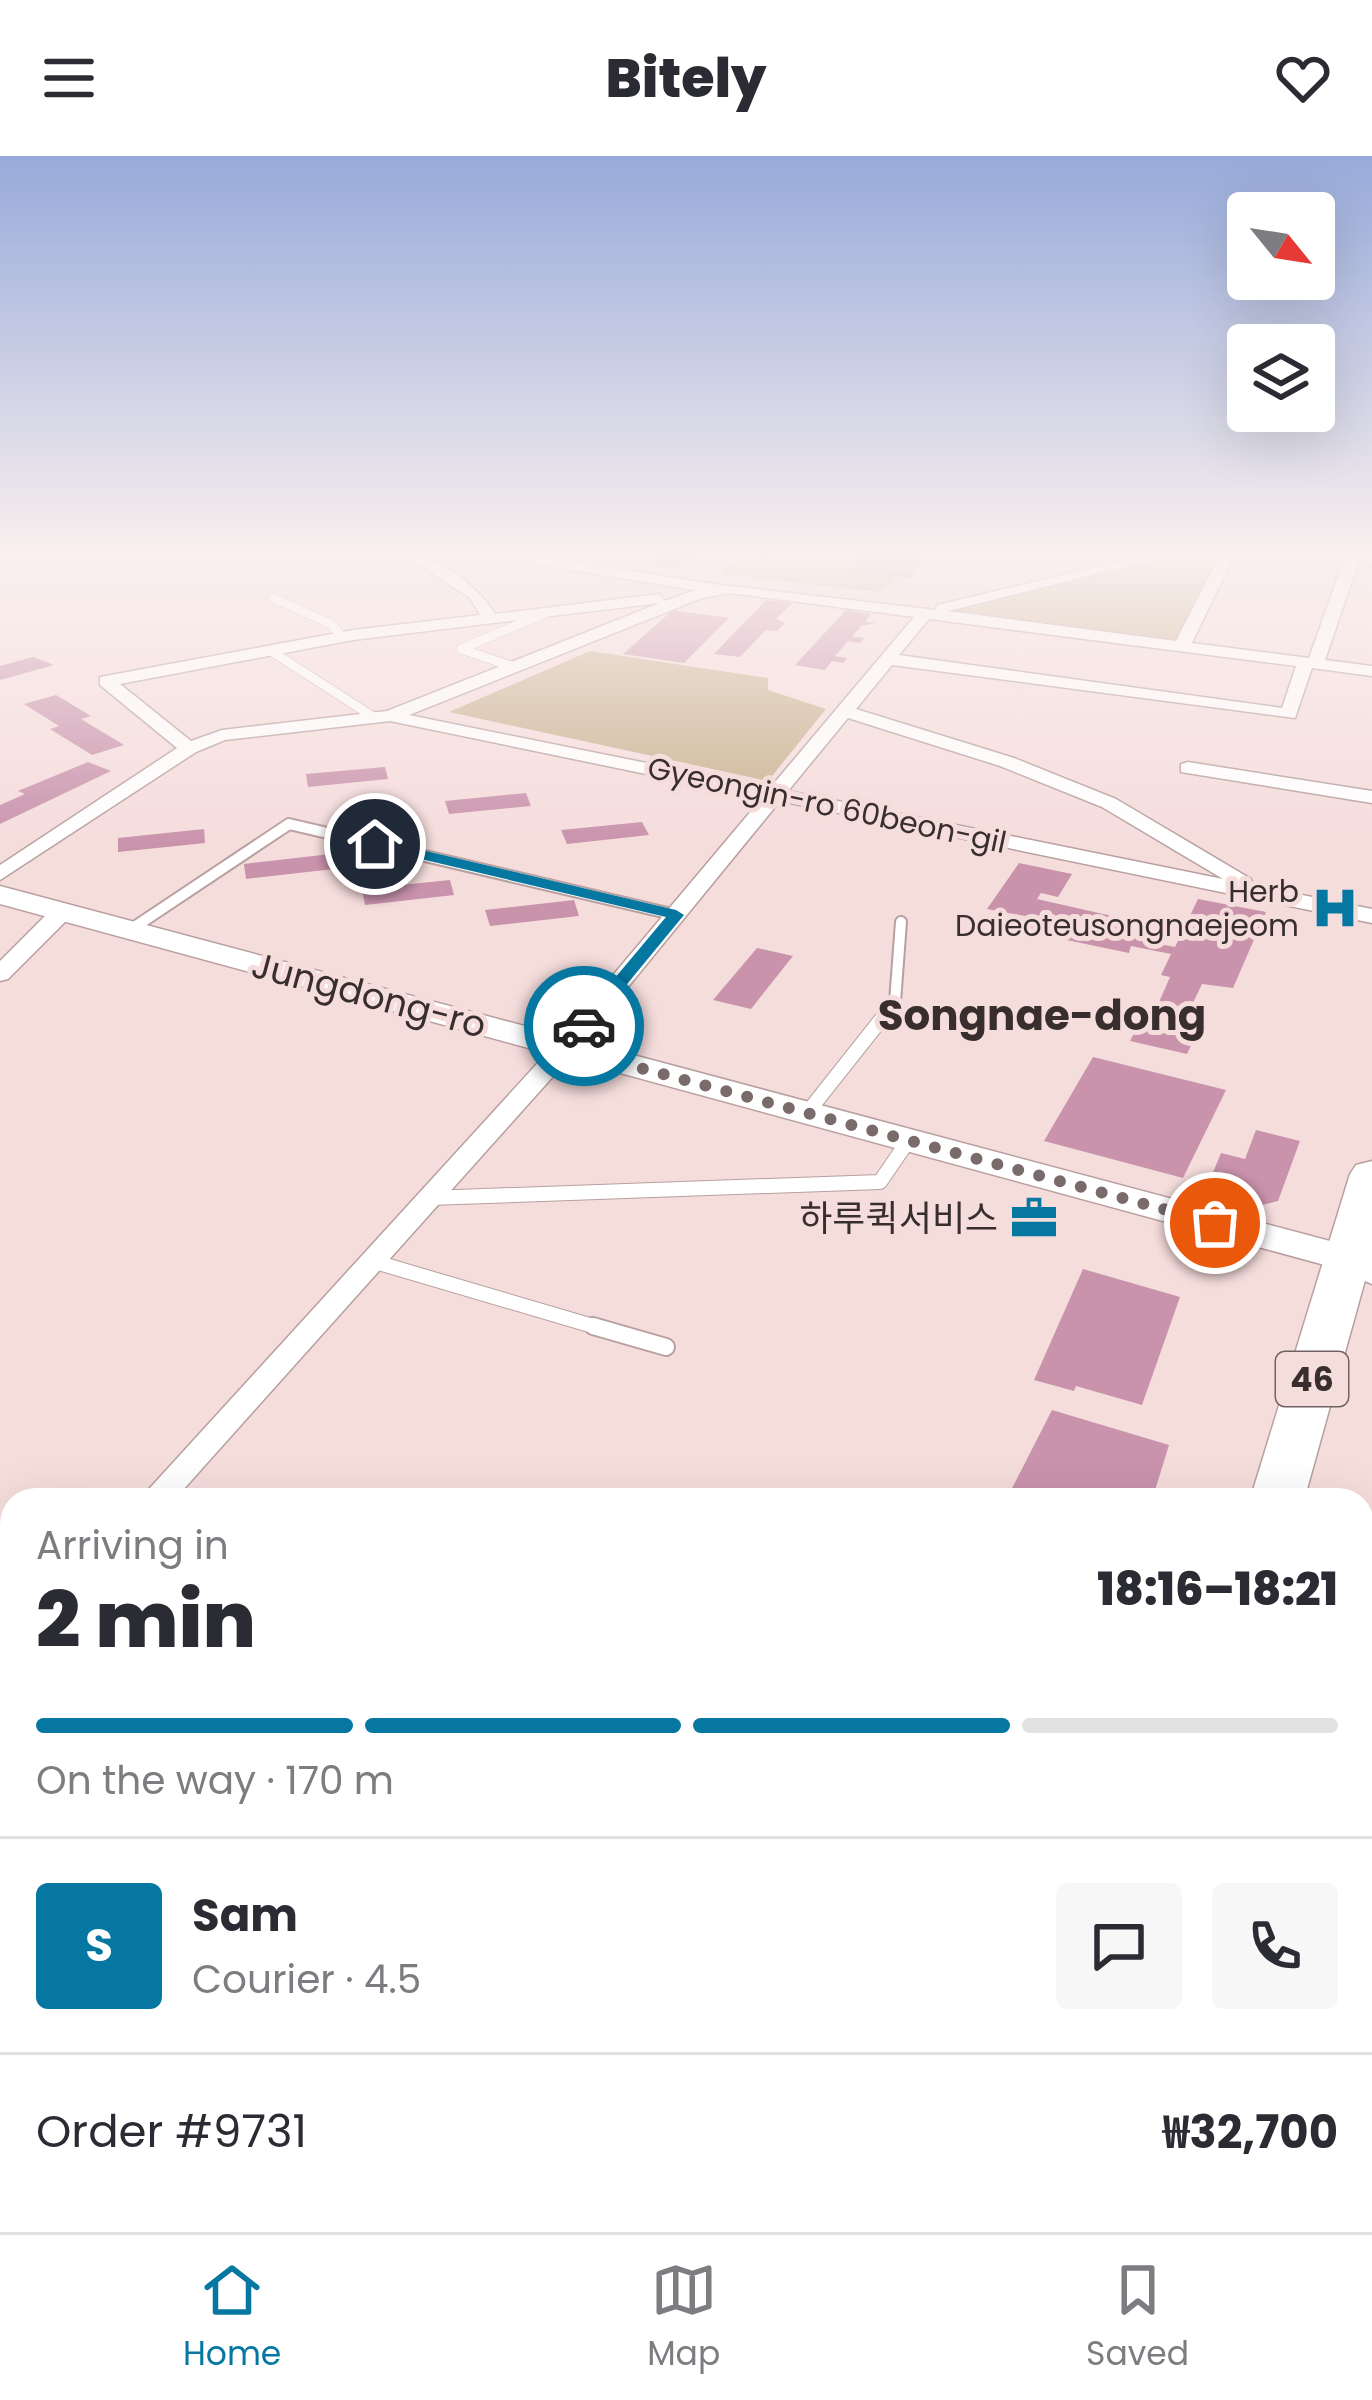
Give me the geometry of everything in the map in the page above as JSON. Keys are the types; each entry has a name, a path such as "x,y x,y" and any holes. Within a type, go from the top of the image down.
{"main road":[{"name":"46","path":"1281,1488 1359,1264 1372,1174"}],"street":[{"path":"189,748 106,681 266,652"},
{"path":"0,874 189,748 222,735 382,717 552,652"},
{"path":"166,1488 566,1048 894,652"},
{"path":"1227,652 1372,671"},
{"path":"888,659 1289,714 1315,652"},
{"name":"Gyeongin-ro 60beon-gil","path":"845,711 1007,763 1109,803 1263,894"},
{"name":"Gyeongin-ro 60beon-gil","path":"382,717 1372,916"},
{"path":"1188,768 1372,796"},
{"name":"Jungdong-ro","path":"0,895 1359,1264"},
{"path":"0,974 62,912"}],"lane":[{"path":"272,652 382,717"},
{"path":"469,652 514,667"},
{"path":"130,930 289,824 676,915"},
{"path":"807,1113 896,1002 901,922"},
{"path":"430,1198 880,1182 908,1141"},
{"path":"372,1261 666,1347"}],"shaded area":[{"path":"588,652 768,678 768,690 826,709 768,781 449,712"}],"building":[{"path":"625,652 695,652 684,663"},
{"path":"716,652 745,652 740,657"},
{"path":"807,652 839,652 835,656 847,658 843,663 832,661 825,670 795,665"},
{"path":"33,657 54,665 0,680 0,666"},
{"path":"56,695 91,716 81,719 124,745 92,755 50,729 59,726 24,704"},
{"path":"88,762 111,771 0,824 0,805 25,794 18,791"},
{"path":"385,767 388,779 308,787 306,774"},
{"path":"526,793 531,806 449,814 445,801"},
{"path":"642,822 649,835 567,844 561,830"},
{"path":"204,829 205,843 118,852 118,838"},
{"path":"331,854 334,869 246,879 244,864"},
{"path":"1019,863 1072,874 1058,897 1041,893 1037,899 1112,916 1158,937 1154,943 1175,947 1198,899 1266,912 1233,988 1202,984 1191,1007 1207,1011 1187,1054 1130,1041 1139,1023 1149,1025 1170,977 1161,975 1171,954 1131,946 1129,953 1013,929 1025,916 987,909"},
{"path":"450,880 454,895 365,905 362,889"},
{"path":"574,900 579,916 490,926 485,910"},
{"path":"757,948 793,956 751,1009 713,1000"},
{"path":"1093,1057 1226,1090 1183,1178 1044,1141"},
{"path":"1256,1130 1300,1141 1278,1201 1246,1209 1203,1197 1221,1153 1245,1159"},
{"path":"1083,1269 1180,1297 1142,1405 1076,1386 1074,1391 1034,1380"},
{"path":"1052,1410 1169,1445 1156,1488 1012,1488"}],"way so far":[{"path":"584,1026 566,1048 1215,1223"}],"place":[{"name":"Herb Daieoteusongnaejeom","path":"1335,908"},
{"name":"하루퀵서비스","path":"1034,1218"}],"district":[{"name":"Songnae-dong","path":"1042,1015"}],"route":[{"path":"375,844 676,915 584,1026"}]}
